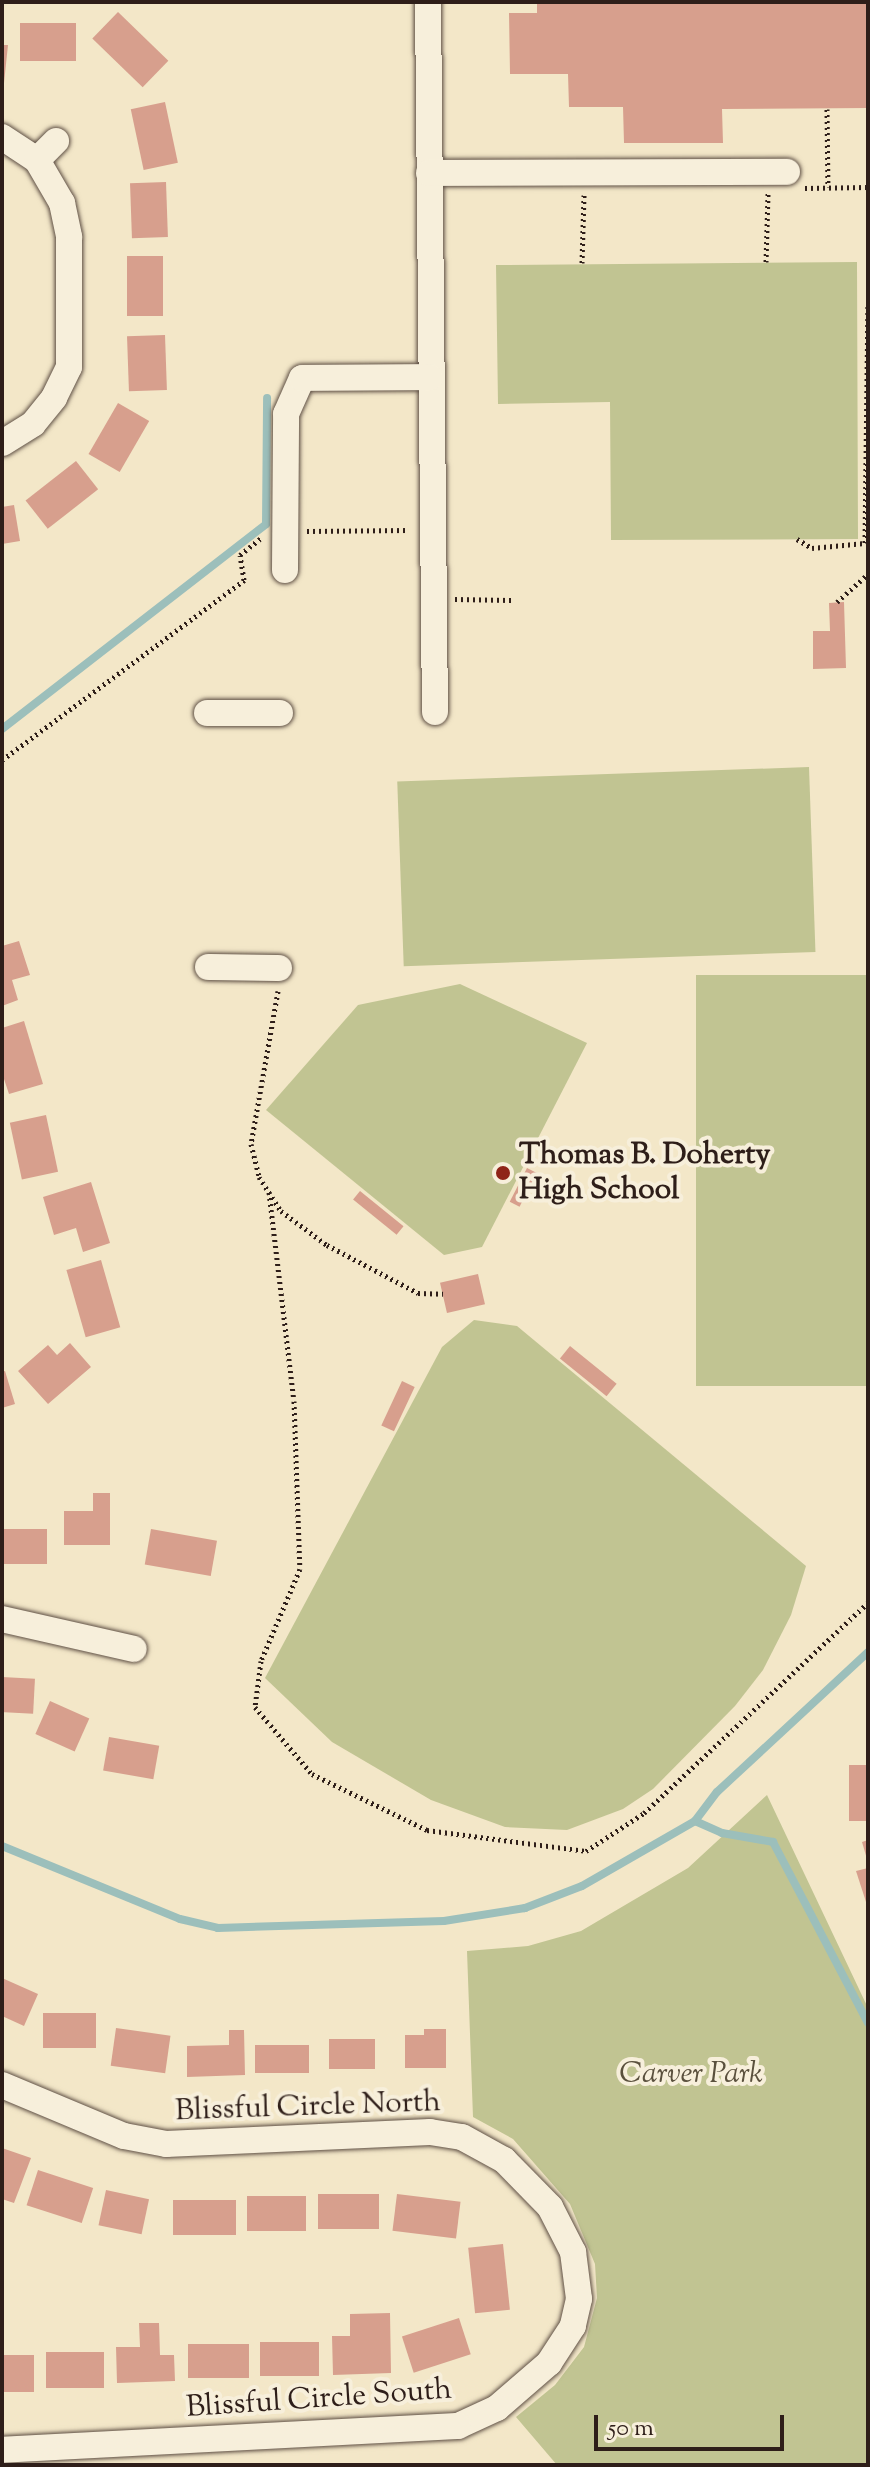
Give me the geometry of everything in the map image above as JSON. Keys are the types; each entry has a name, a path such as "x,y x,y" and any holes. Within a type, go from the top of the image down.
{"street":[{"path":"428,2 435,712"},
{"path":"2,137 37,160 62,203 69,237 69,367 54,398 33,424 2,443"},
{"path":"37,160 56,141"},
{"path":"429,173 777,180"},
{"path":"285,570 286,414 302,378 430,377"},
{"path":"207,713 280,713"},
{"path":"208,967 279,968"},
{"path":"2,1619 134,1649"},
{"name":"Blissful Circle North","path":"2,2085 124,2136 166,2144 430,2132 462,2137 504,2160 536,2190 562,2226 573,2252"},
{"name":"Blissful Circle South","path":"2,2450 458,2426 505,2402 558,2353 577,2314 573,2252"}],"path":[{"path":"827,109 828,187"},
{"path":"766,262 777,180"},
{"path":"582,263 585,186"},
{"path":"797,539 812,548 865,543 868,304"},
{"path":"2,760 244,580 240,555 270,530 433,530"},
{"path":"837,602 868,574"},
{"path":"279,968 278,1002 257,1090 251,1144 269,1192 281,1211 327,1245 418,1293 443,1294"},
{"path":"269,1192 294,1401 300,1569 261,1661 255,1707 312,1774 427,1830 586,1851 644,1813 868,1603"}],"green space":[{"path":"857,262 858,539 611,540 610,402 498,404 496,265"},
{"path":"809,767 815,952 404,966 397,781"},
{"path":"696,975 868,975 868,1386 696,1386"},
{"path":"460,984 587,1043 482,1247 444,1255 266,1110 358,1005"},
{"path":"474,1320 517,1326 806,1566 791,1615 763,1670 735,1706 653,1789 623,1809 567,1830 505,1827 431,1800 332,1742 265,1678 442,1347"},
{"name":"Carver Park","path":"767,1795 868,2008 868,2465 557,2465 516,2417 555,2385 584,2347 597,2298 595,2264 570,2204 513,2139 473,2117 467,1951 528,1946 581,1931 688,1868"}],"building":[{"path":"537,2 868,2 868,108 722,109 723,143 624,143 623,107 569,107 568,74 510,74 509,13 537,13"},
{"path":"118,12 168,61 143,87 92,39"},
{"path":"20,23 76,23 76,61 20,61"},
{"path":"2,45 8,45 4,83 2,83"},
{"path":"165,102 178,163 144,170 131,109"},
{"path":"166,182 168,237 132,238 130,183"},
{"path":"127,256 163,256 163,316 127,316"},
{"path":"165,335 167,390 129,391 127,336"},
{"path":"118,403 149,421 120,472 88,454"},
{"path":"76,461 98,489 48,529 26,500"},
{"path":"14,505 20,541 2,544 2,507"},
{"path":"844,602 846,668 813,669 813,631 830,631 829,603"},
{"path":"19,941 30,975 12,980 18,1000 2,1006 2,946"},
{"path":"24,1021 43,1084 9,1094 2,1073 2,1028"},
{"path":"46,1115 58,1172 22,1179 10,1123"},
{"path":"527,1168 537,1173 520,1207 510,1202"},
{"path":"91,1182 110,1243 83,1252 76,1228 54,1235 43,1197"},
{"path":"360,1191 404,1226 397,1235 353,1200"},
{"path":"101,1260 120,1327 86,1337 66,1270"},
{"path":"478,1274 485,1304 447,1313 440,1283"},
{"path":"70,1343 91,1367 48,1404 18,1371 48,1345 57,1355"},
{"path":"570,1346 617,1384 607,1396 560,1358"},
{"path":"5,1371 15,1404 2,1408 2,1372"},
{"path":"402,1381 415,1387 394,1431 381,1425"},
{"path":"93,1493 110,1493 110,1545 64,1545 64,1511 93,1511"},
{"path":"2,1529 47,1529 47,1564 2,1564"},
{"path":"151,1529 217,1541 211,1576 145,1564"},
{"path":"2,1677 35,1679 33,1714 2,1712"},
{"path":"50,1701 89,1718 75,1751 35,1734"},
{"path":"109,1737 159,1746 153,1779 103,1770"},
{"path":"849,1765 868,1765 868,1821 849,1821"},
{"path":"868,1840 868,1859 867,1859 862,1842"},
{"path":"868,1868 868,1905 867,1905 856,1871"},
{"path":"2,1978 38,1994 24,2026 2,2016"},
{"path":"43,2013 96,2013 96,2048 43,2048"},
{"path":"116,2028 170,2036 165,2073 111,2066"},
{"path":"424,2029 446,2029 446,2068 405,2068 405,2035 424,2035"},
{"path":"229,2030 244,2030 245,2075 187,2077 187,2046 229,2045"},
{"path":"329,2039 375,2039 375,2069 329,2069"},
{"path":"255,2045 309,2045 309,2073 255,2073"},
{"path":"2,2148 31,2158 14,2203 2,2199"},
{"path":"38,2170 93,2188 82,2223 27,2205"},
{"path":"106,2190 149,2199 142,2234 99,2225"},
{"path":"318,2194 379,2194 379,2229 318,2229"},
{"path":"397,2194 461,2202 456,2239 392,2231"},
{"path":"247,2196 306,2196 306,2231 247,2231"},
{"path":"173,2200 236,2200 236,2235 173,2235"},
{"path":"503,2244 510,2310 475,2313 468,2248"},
{"path":"390,2313 391,2373 333,2375 332,2336 350,2336 350,2314"},
{"path":"459,2318 471,2354 414,2373 402,2337"},
{"path":"139,2323 159,2323 160,2355 174,2355 175,2381 117,2383 116,2347 140,2347"},
{"path":"260,2342 319,2342 319,2376 260,2376"},
{"path":"188,2344 249,2344 249,2378 188,2378"},
{"path":"46,2352 104,2352 104,2388 46,2388"},
{"path":"2,2355 34,2355 34,2392 2,2392"}],"waterway":[{"path":"2,729 266,524 267,398"},
{"path":"2,1846 180,1919 218,1928 444,1921 525,1908 582,1886 695,1821 717,1792 868,1652"},
{"path":"695,1821 722,1833 773,1842 868,2023"}],"place":[{"name":"Thomas B. Doherty High School","path":"503,1173"}]}
